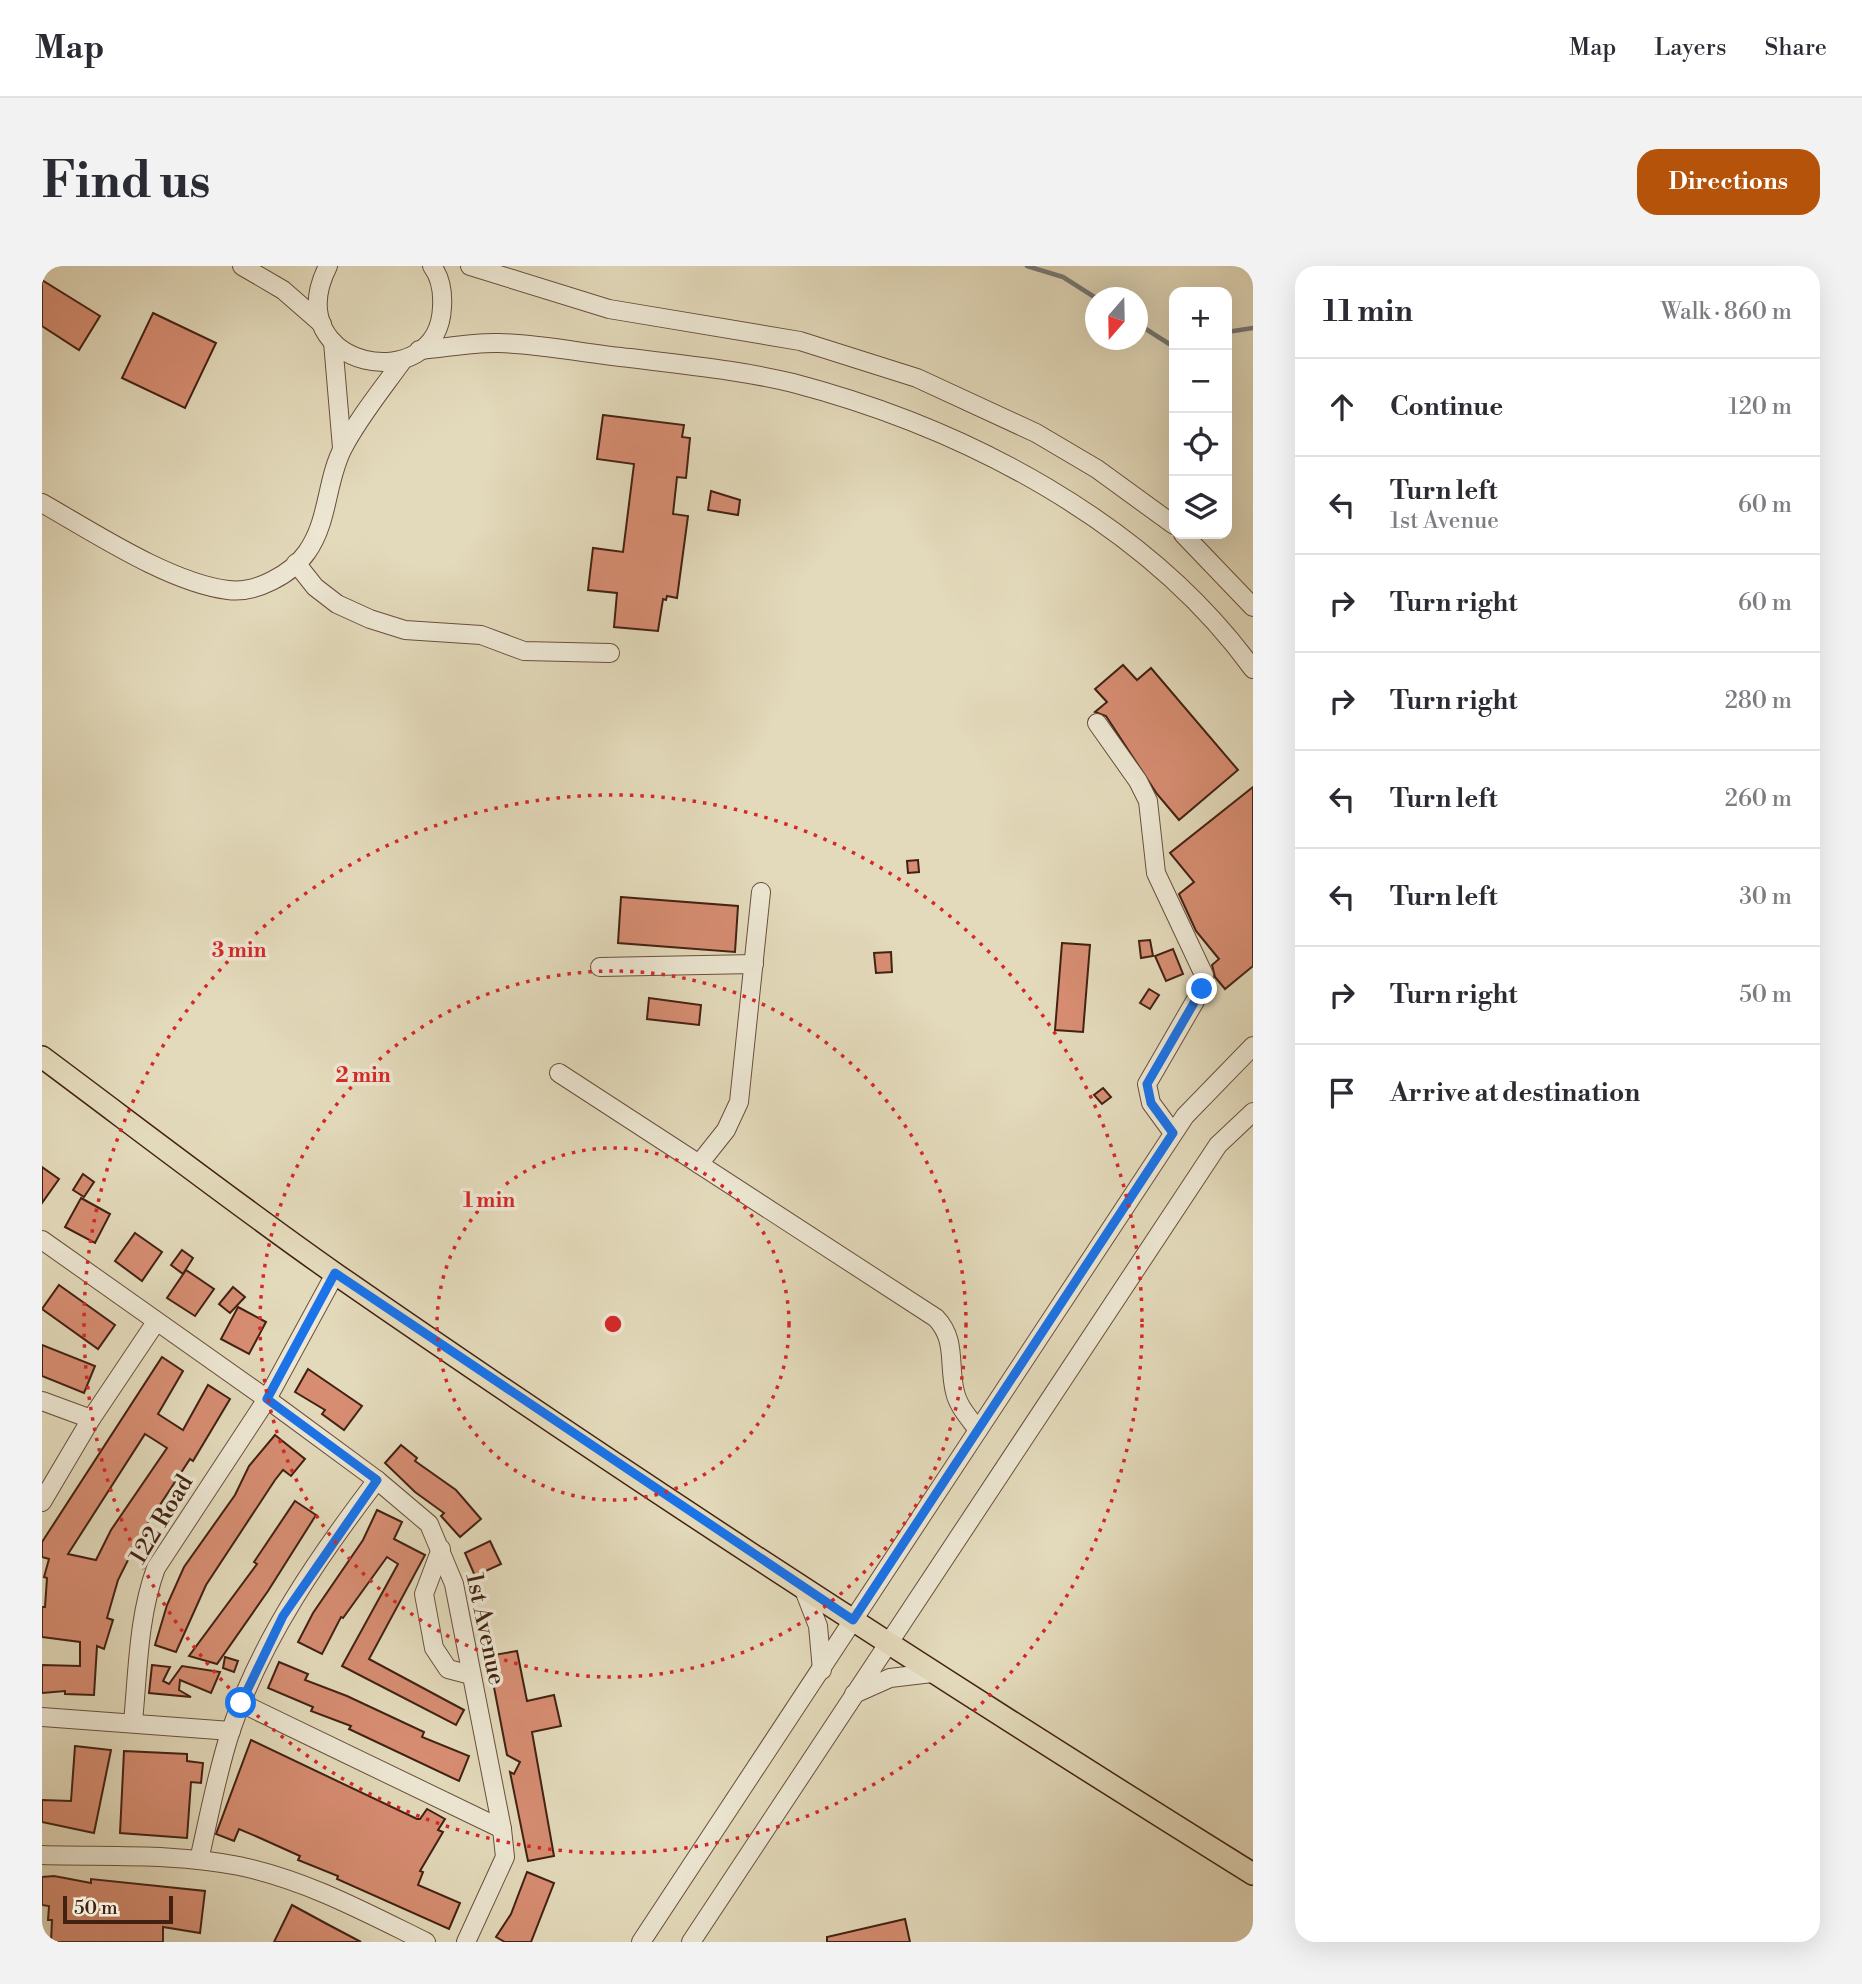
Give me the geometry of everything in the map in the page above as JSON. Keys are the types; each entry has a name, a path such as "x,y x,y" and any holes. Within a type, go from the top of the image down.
{"main road":[{"path":"42,1057 335,1273 804,1590 1253,1874"}],"street":[{"path":"242,266 283,290 322,324"},
{"path":"328,266 319,283 317,304 322,324 332,342 347,355 365,362 384,364 403,360 419,351 434,334 442,314 443,293 432,266"},
{"path":"470,266 609,309 800,341 905,374 1036,433 1097,469 1169,521"},
{"path":"332,342 342,449"},
{"path":"419,351 497,342 658,362 790,383 902,416 1018,471 1118,537 1177,585 1237,648 1253,669"},
{"path":"42,503 107,541 180,576 230,591 254,587 282,575 306,554 320,527 342,449 403,360"},
{"path":"1188,539 1253,607"},
{"path":"296,563 314,587 337,604 370,619 405,630 481,635 524,651 610,653"},
{"path":"1097,723 1138,781 1148,801 1156,873 1204,975 1202,989 1147,1084 1151,1103 1173,1133"},
{"path":"699,1164 726,1130 739,1102 761,892"},
{"path":"600,967 754,964"},
{"path":"641,1942 1173,1133 1185,1116 1253,1046"},
{"path":"559,1073 936,1318 947,1329 951,1342 954,1389 959,1404 978,1430"},
{"path":"691,1942 1218,1145 1253,1112"},
{"name":"1st Avenue","path":"42,1240 267,1399 377,1480 429,1524 454,1584 502,1829 505,1857 466,1942"},
{"name":"122 Road","path":"133,1722 147,1591 156,1568 267,1399 335,1273"},
{"path":"42,1502 91,1419 156,1322"},
{"path":"42,1401 91,1419"},
{"path":"199,1860 231,1731 241,1703 283,1616 377,1480"},
{"path":"441,1549 424,1594 434,1648 449,1669 471,1675"},
{"path":"804,1590 818,1626 822,1670"},
{"path":"853,1694 890,1678 932,1673"},
{"path":"241,1703 502,1829"},
{"path":"42,1717 231,1731"},
{"path":"42,1855 199,1860 238,1866 310,1887 426,1942"}],"building":[{"path":"42,280 100,316 79,350 42,326"},
{"path":"153,313 216,343 185,408 122,378"},
{"path":"603,415 684,425 682,437 690,438 686,478 677,477 673,514 688,516 677,598 667,596 666,600 663,599 658,631 614,627 617,593 588,590 593,548 623,552 634,464 597,459"},
{"path":"711,491 740,500 738,515 708,510"},
{"path":"1123,665 1137,680 1151,668 1238,770 1179,820 1157,794 1106,716 1095,712 1107,702 1095,689"},
{"path":"1253,787 1253,966 1225,989 1215,977 1212,965 1219,959 1196,931 1179,894 1194,882 1170,853"},
{"path":"918,860 919,872 908,873 907,861"},
{"path":"621,897 738,906 735,952 618,943"},
{"path":"1150,940 1153,956 1141,958 1139,941"},
{"path":"1062,943 1090,945 1083,1032 1055,1030"},
{"path":"1173,949 1183,974 1166,981 1155,956"},
{"path":"891,952 892,972 876,973 874,953"},
{"path":"1149,989 1159,995 1150,1009 1140,1003"},
{"path":"649,998 701,1005 699,1025 647,1019"},
{"path":"1103,1088 1111,1097 1102,1104 1094,1095"},
{"path":"42,1167 59,1179 42,1203"},
{"path":"83,1174 94,1182 84,1197 73,1190"},
{"path":"81,1198 110,1214 95,1243 65,1227"},
{"path":"135,1233 162,1252 142,1281 115,1261"},
{"path":"182,1250 193,1258 183,1274 171,1265"},
{"path":"186,1270 214,1289 195,1316 167,1298"},
{"path":"59,1285 115,1325 98,1349 42,1309"},
{"path":"233,1287 245,1297 230,1313 219,1304"},
{"path":"238,1307 266,1322 249,1354 221,1339"},
{"path":"42,1345 95,1366 84,1393 42,1376"},
{"path":"162,1357 183,1371 158,1414 183,1430 208,1385 230,1399 193,1461 190,1459 141,1534 118,1580 107,1618 113,1620 104,1649 97,1646 94,1695 65,1694 65,1691 42,1693 42,1665 80,1666 80,1642 42,1637 42,1607 45,1607 47,1578 44,1577 49,1559 42,1557 42,1542","holes":["145,1434 167,1448 111,1530 96,1560 68,1554"]},
{"path":"308,1369 362,1406 344,1430 322,1414 325,1410 295,1392"},
{"path":"275,1435 305,1459 291,1476 283,1470 275,1480 206,1585 176,1652 155,1645 167,1605 184,1567 235,1495 249,1466"},
{"path":"401,1445 417,1458 415,1461 456,1490 481,1519 460,1537 441,1516 444,1513 415,1492 385,1463"},
{"path":"295,1501 316,1515 268,1591 217,1664 189,1656 257,1564 254,1562"},
{"path":"377,1510 402,1522 394,1539 425,1555 369,1659 464,1710 456,1725 342,1666 398,1564 387,1557 343,1618 341,1617 322,1654 298,1642 313,1613 363,1540"},
{"path":"490,1541 501,1564 475,1576 465,1553"},
{"path":"517,1651 527,1701 554,1695 561,1726 532,1732 554,1856 528,1861 510,1772 514,1774 520,1762 507,1755 488,1656"},
{"path":"225,1657 238,1661 234,1672 223,1668"},
{"path":"279,1662 308,1674 305,1680 347,1696 424,1732 422,1737 469,1756 459,1781 349,1729 351,1726 311,1711 313,1707 268,1688"},
{"path":"152,1665 170,1667 163,1681 169,1684 182,1666 220,1672 211,1693 180,1680 179,1690 191,1697 149,1693"},
{"path":"251,1740 417,1819 420,1819 427,1809 445,1819 438,1830 443,1832 420,1871 423,1872 418,1885 460,1903 449,1929 337,1879 338,1876 298,1860 300,1856 239,1829 234,1841 216,1834"},
{"path":"75,1746 111,1750 94,1833 42,1822 42,1800 71,1801"},
{"path":"124,1751 187,1754 187,1761 203,1763 201,1783 191,1782 187,1838 120,1833"},
{"path":"527,1872 554,1883 531,1942 505,1942 496,1937 511,1914"},
{"path":"54,1876 91,1883 91,1879 205,1891 200,1933 163,1927 163,1942 51,1942 52,1920 48,1920 49,1906 42,1905 42,1877"},
{"path":"292,1905 327,1924 361,1942 274,1942"},
{"path":"905,1919 910,1942 827,1942 827,1937"}],"waterway":[{"path":"1027,266 1063,277 1085,291"},
{"path":"1232,331 1253,328"},
{"path":"1148,330 1169,344"}],"route":[{"path":"241,1703 283,1616 377,1480 267,1399 335,1273 804,1590 853,1620 1173,1133 1151,1103 1146,1092 1147,1084 1202,989"}]}
